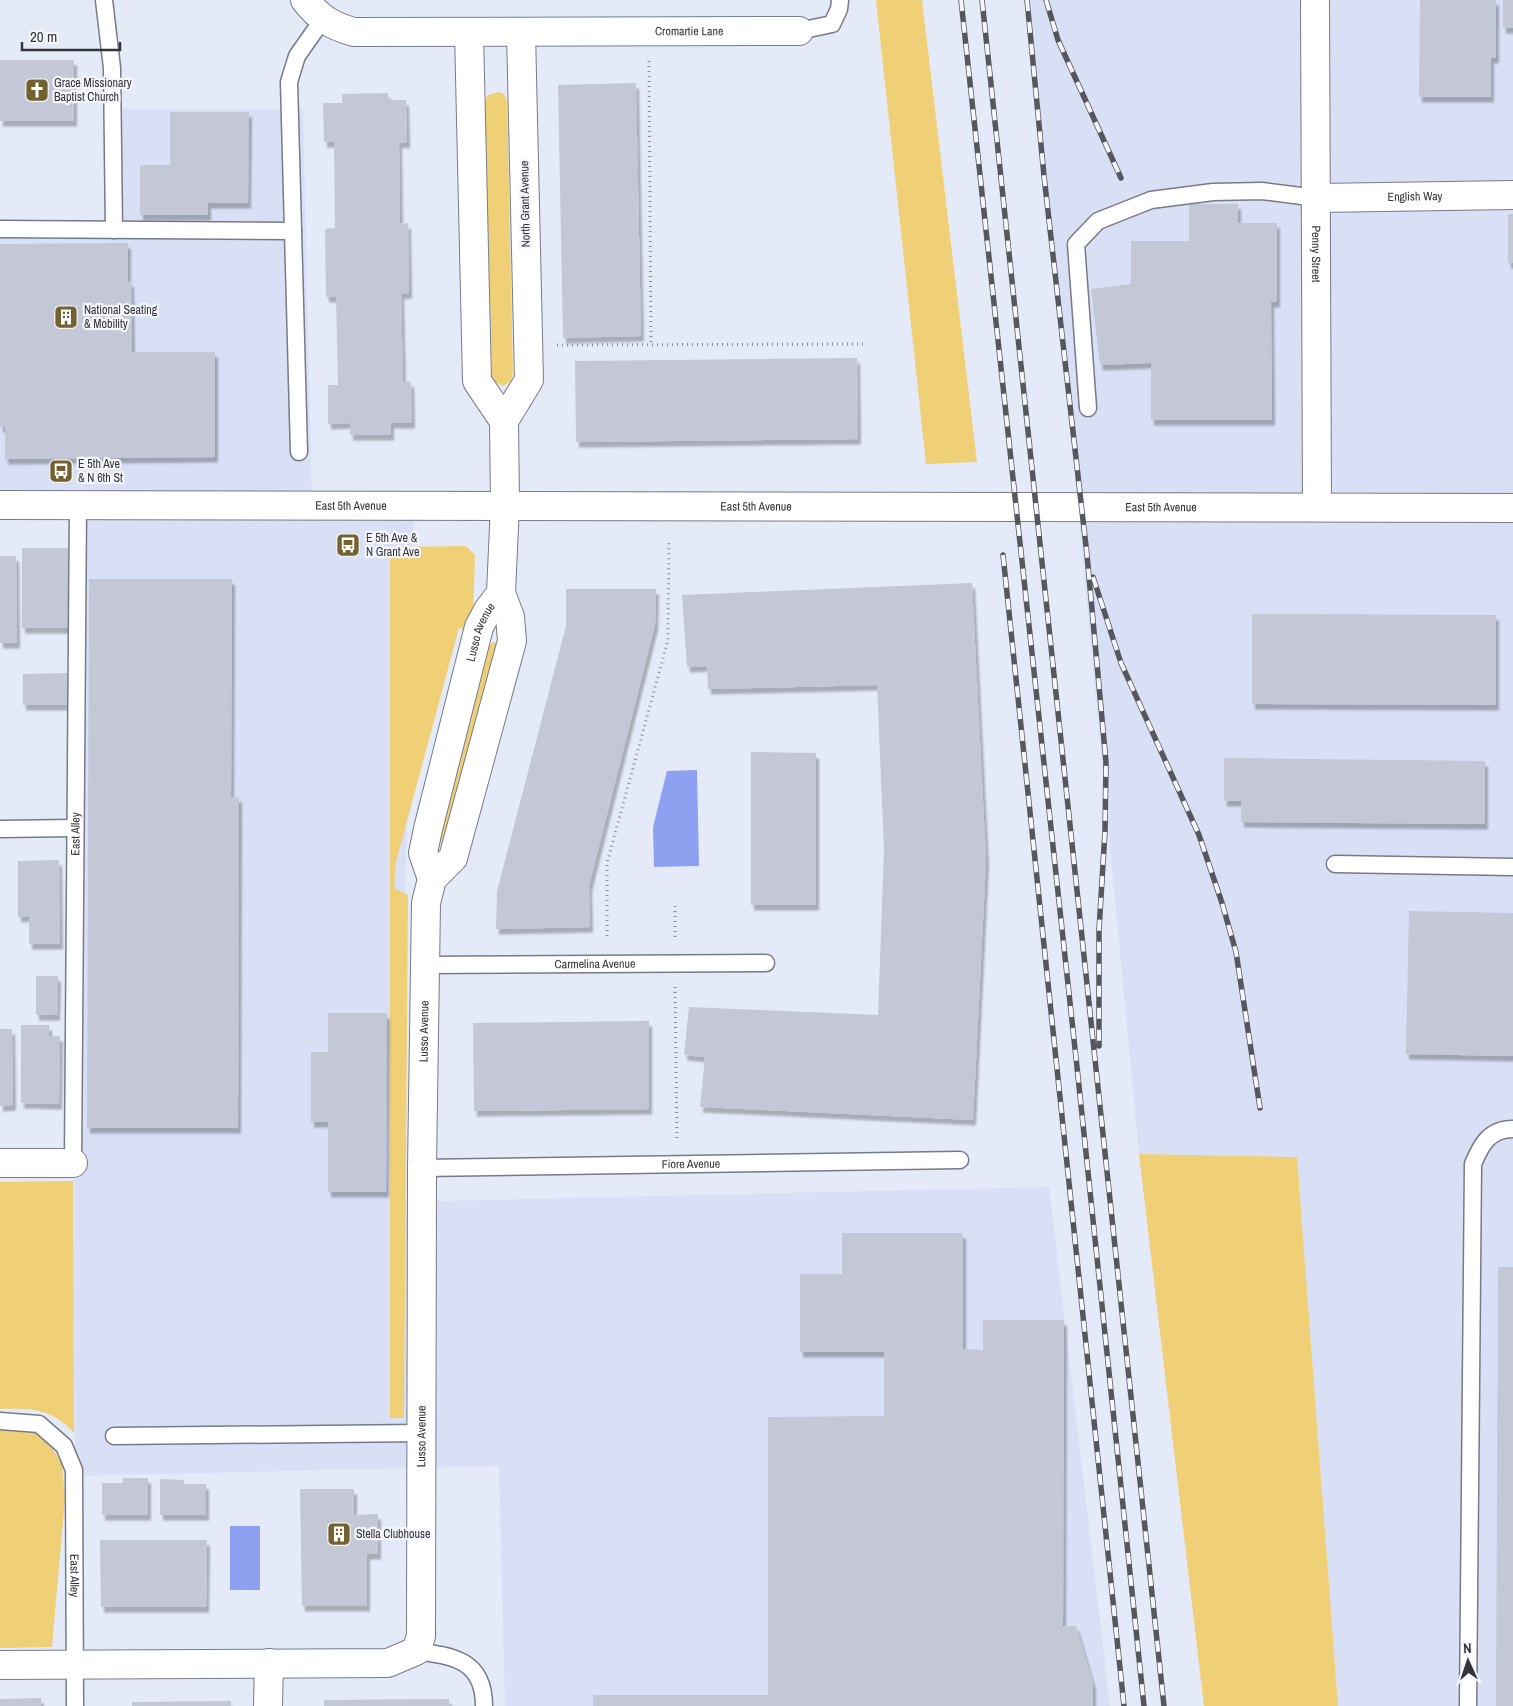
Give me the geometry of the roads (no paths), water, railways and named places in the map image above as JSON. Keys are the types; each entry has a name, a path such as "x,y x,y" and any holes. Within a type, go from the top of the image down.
{"street":[{"name":"Penny Street","path":"1315,0 1317,507"},
{"path":"314,10 333,26 354,32 521,32"},
{"name":"Cromartie Lane","path":"521,32 799,31"},
{"path":"469,32 477,381 504,421 505,505"},
{"name":"North Grant Avenue","path":"504,421 529,380 521,32"},
{"name":"English Way","path":"1317,198 1513,196"},
{"name":"East 5th Avenue","path":"0,505 1513,508"},
{"name":"Lusso Avenue","path":"416,1651 421,1636 422,1168 426,903 432,879 423,853 479,628 488,610 501,593 505,505"},
{"path":"0,1163 73,1163"},
{"path":"0,1665 388,1663 416,1651"},
{"path":"268,1706 269,1664"}],"lane":[{"path":"104,0 112,68 114,230"},
{"name":"Cromartie Lane","path":"799,31 832,24 839,9 840,0"},
{"path":"299,452 289,82 314,10"},
{"path":"1088,408 1076,244 1098,221 1151,200 1213,192 1262,191 1317,198"},
{"path":"0,230 293,231"},
{"name":"East Alley","path":"73,1163 74,828 78,504"},
{"path":"0,829 74,828"},
{"path":"1336,864 1513,866"},
{"name":"Carmelina Avenue","path":"425,965 766,963"},
{"path":"1468,1706 1473,1164 1484,1140 1506,1129 1513,1129"},
{"name":"Fiore Avenue","path":"422,1168 960,1160"},
{"name":"East Alley","path":"0,1421 39,1424 64,1446 75,1476 75,1706"},
{"path":"114,1436 422,1433"},
{"path":"416,1651 449,1655 474,1668 484,1690 484,1706"}],"water":[{"path":"697,770 699,866 654,867 653,827 667,771"},
{"path":"230,1526 260,1526 260,1590 230,1590"}],"railway":[{"path":"961,0 1077,1067 1144,1706"},
{"path":"982,0 1164,1706"},
{"path":"1027,0 1044,176 1087,555 1106,762 1105,831 1099,930 1099,1046"},
{"path":"1046,0 1058,40 1121,178"},
{"path":"1003,555 1124,1706"},
{"path":"1093,577 1121,663 1199,835 1222,903 1236,952 1260,1108"}],"place":[{"name":"Grace Missionary Baptist Church","path":"37,90"},
{"name":"National Seating & Mobility","path":"66,317"},
{"name":"E 5th Ave & N 6th St","path":"61,471"},
{"name":"E 5th Ave & N Grant Ave","path":"348,545"},
{"name":"Stella Clubhouse","path":"339,1534"}]}
